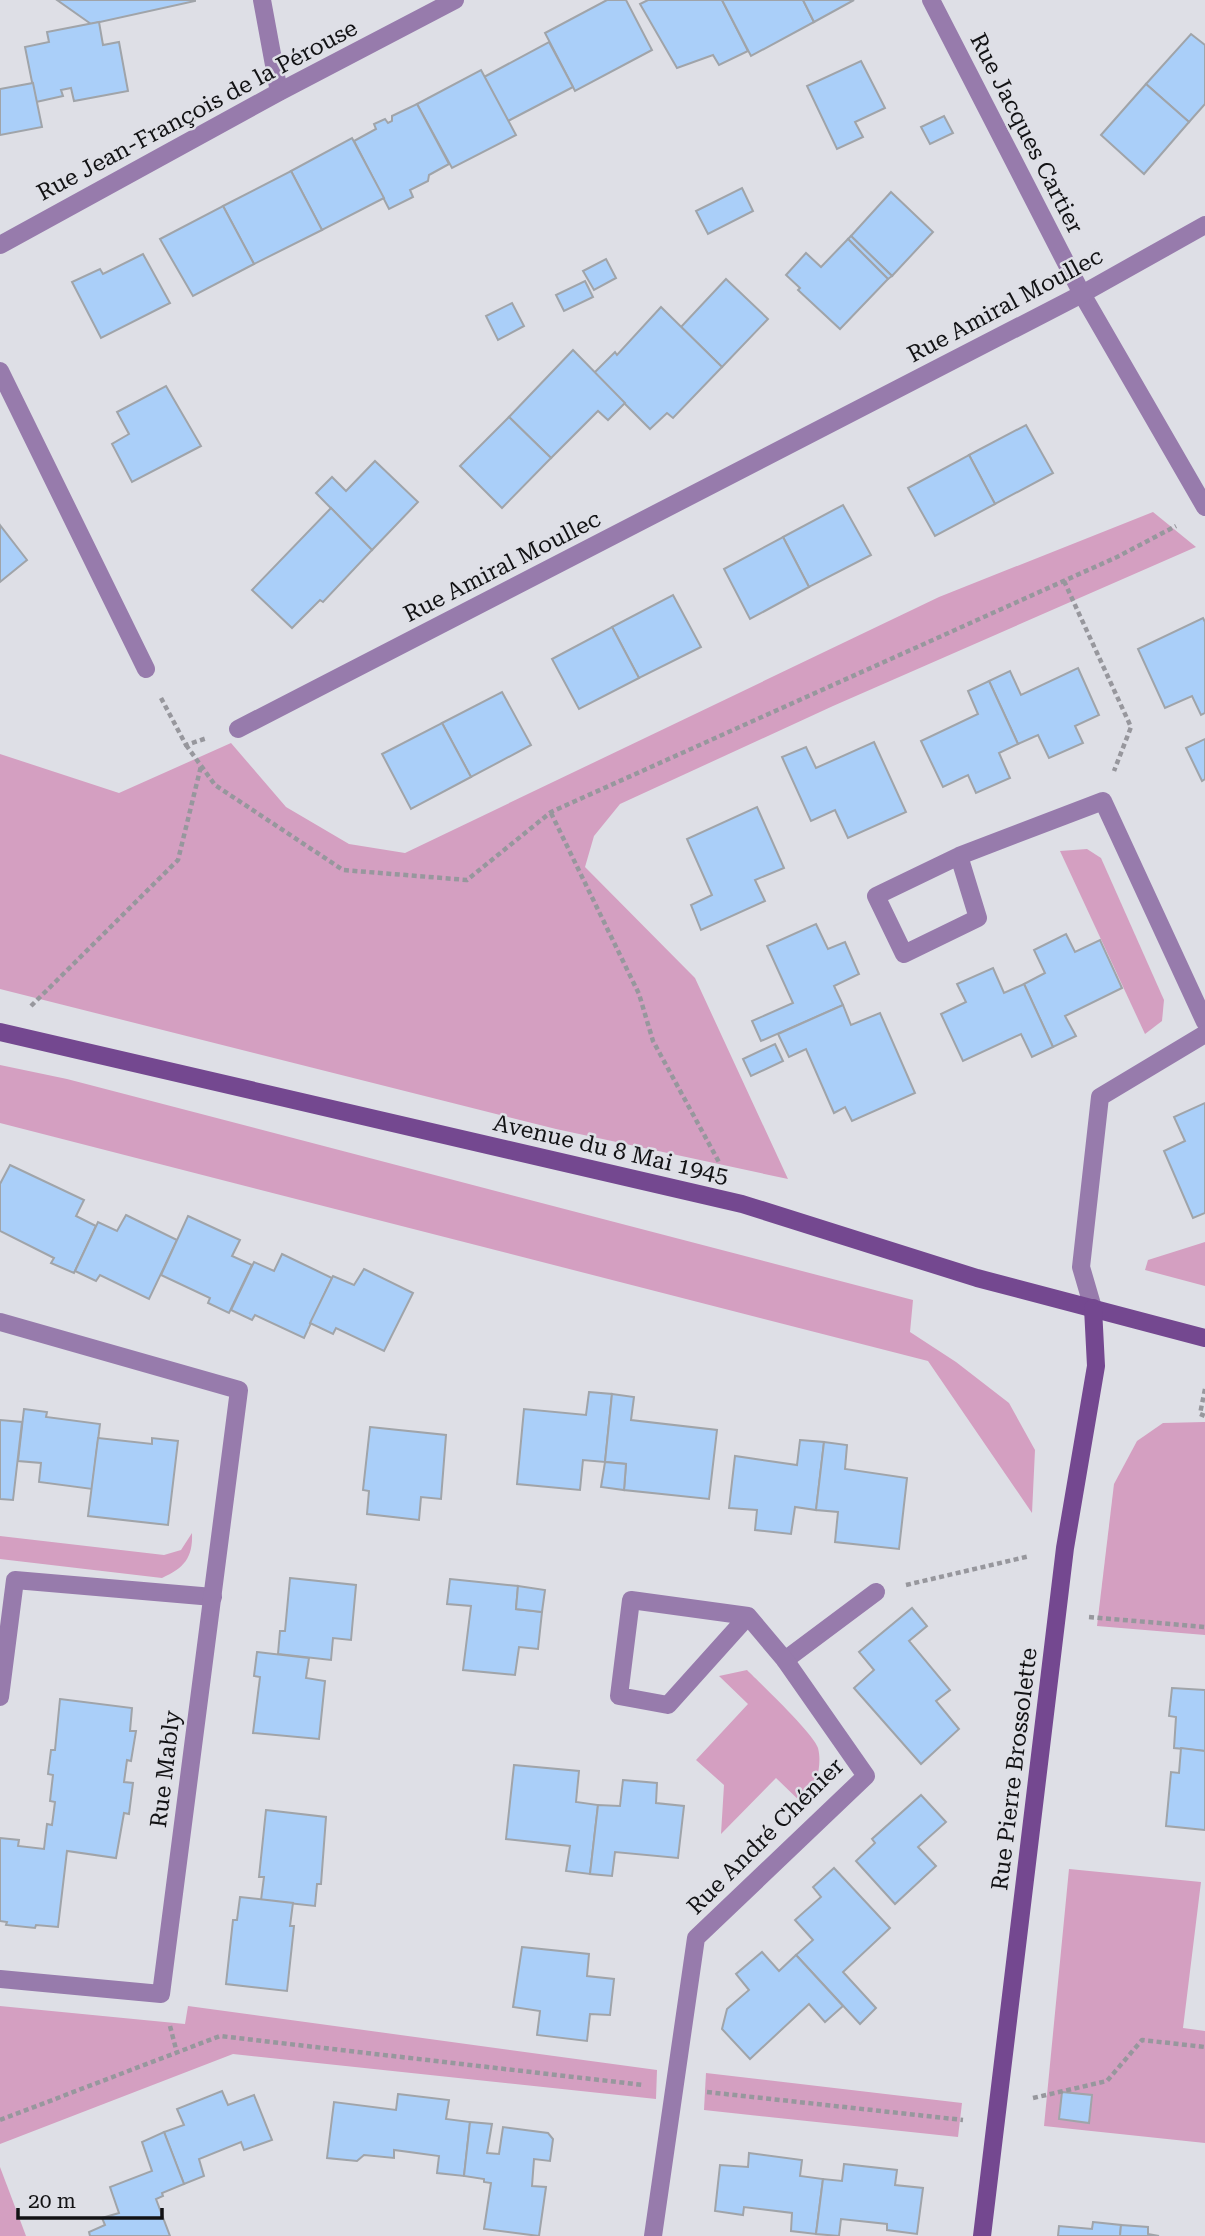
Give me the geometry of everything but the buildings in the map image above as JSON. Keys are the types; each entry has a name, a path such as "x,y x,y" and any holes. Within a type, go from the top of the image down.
{"street":[{"path":"262,0 279,92"},
{"name":"Rue Jean-François de la Pérouse","path":"0,246 279,92 456,0"},
{"name":"Rue Jacques Cartier","path":"931,0 1082,294 1205,507"},
{"name":"Rue Amiral Moullec","path":"238,729 1082,294 1205,225"},
{"path":"0,372 146,669"},
{"path":"959,856 978,918 904,954 876,896 959,856 1103,801 1205,1022"},
{"name":"Avenue du 8 Mai 1945","path":"4,1033 742,1204 977,1278 1205,1338"},
{"path":"1093,1308 1081,1267 1100,1097 1205,1034"},
{"name":"Rue Pierre Brossolette","path":"982,2236 1065,1548 1096,1366 1093,1308"},
{"name":"Rue Mably","path":"0,1322 239,1390 161,1994 0,1979"},
{"path":"0,1697 15,1580 213,1597"},
{"path":"785,1660 876,1592"},
{"path":"631,1600 748,1616 668,1704 620,1696 631,1600"},
{"name":"Rue André Chénier","path":"653,2236 696,1938 866,1776 785,1660 748,1616"}],"path":[{"path":"146,669 186,745 215,785 343,870 467,880 551,812 1117,557 1183,522"},
{"path":"1064,581 1130,727 1103,801"},
{"path":"186,745 238,729"},
{"path":"4,1033 178,860 201,765"},
{"path":"551,812 639,994 653,1041 742,1204"},
{"path":"1205,1389 1200,1414 1205,1416"},
{"path":"876,1592 1065,1548"},
{"path":"1057,1614 1205,1627"},
{"path":"0,2120 220,2036 995,2124 1032,2098 1107,2081 1142,2040 1205,2047"}],"shaded area":[{"path":"1153,512 1196,547 833,706 620,804 594,836 585,867 695,978 788,1179 556,1129 0,989 0,754 119,793 231,743 286,807 349,844 405,853 939,597"},
{"path":"1087,849 1101,858 1164,1000 1162,1021 1145,1034 1060,851"},
{"path":"0,1065 67,1079 913,1300 910,1332 956,1362 1009,1403 1035,1450 1032,1513 928,1361 0,1123"},
{"path":"1205,1242 1205,1286 1145,1270 1148,1260"},
{"path":"1205,1422 1205,1635 1097,1626 1114,1484 1137,1441 1163,1423"},
{"path":"192,1533 191,1549 186,1561 162,1578 0,1559 0,1536 164,1555 181,1550"},
{"path":"747,1670 814,1741 818,1748 819,1771 806,1807 776,1778 721,1834 724,1785 696,1760 748,1704 719,1676"},
{"path":"1069,1869 1201,1882 1183,2028 1205,2031 1205,2143 1044,2126"},
{"path":"0,2006 185,2024 188,2006 657,2070 656,2099 233,2054 0,2144"},
{"path":"706,2073 962,2103 958,2137 704,2110"},
{"path":"0,2167 26,2236 0,2236"}]}
